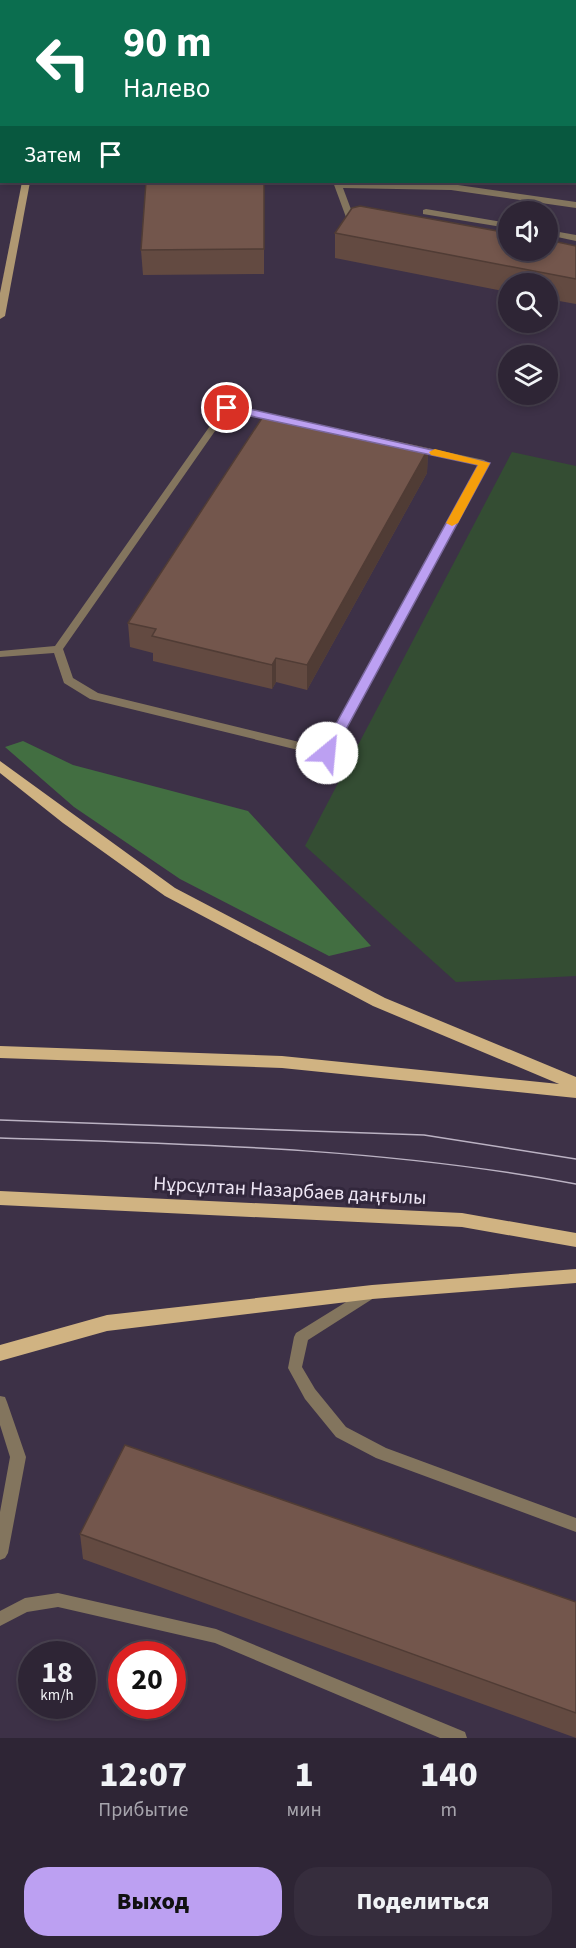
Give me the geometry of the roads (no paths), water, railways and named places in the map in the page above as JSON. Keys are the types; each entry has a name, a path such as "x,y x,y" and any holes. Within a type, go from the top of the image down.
{"main road":[{"path":"0,316 26,183"},
{"path":"0,765 68,819 170,892 379,1002 576,1084"},
{"path":"0,1052 282,1062 576,1092"},
{"name":"Нұрсұлтан Назарбаев даңғылы","path":"0,1198 462,1220 576,1240"},
{"path":"0,1353 107,1323 372,1292 576,1275"}],"lane":[{"path":"354,230 338,183 441,184 576,205"},
{"path":"426,212 498,224"},
{"path":"558,235 576,238"},
{"path":"227,408 484,463 327,753 94,696 68,680 58,649 227,408"},
{"path":"0,654 58,649"},
{"path":"372,1292 301,1337 295,1368 309,1394 341,1432 381,1453 576,1525"},
{"path":"0,1402 18,1457 0,1553"},
{"path":"0,1619 25,1605 58,1600 216,1636 459,1738"}],"tram line":[{"path":"0,1120 424,1135 576,1159"},
{"path":"0,1138 217,1146 361,1155 433,1162 576,1184"}]}
